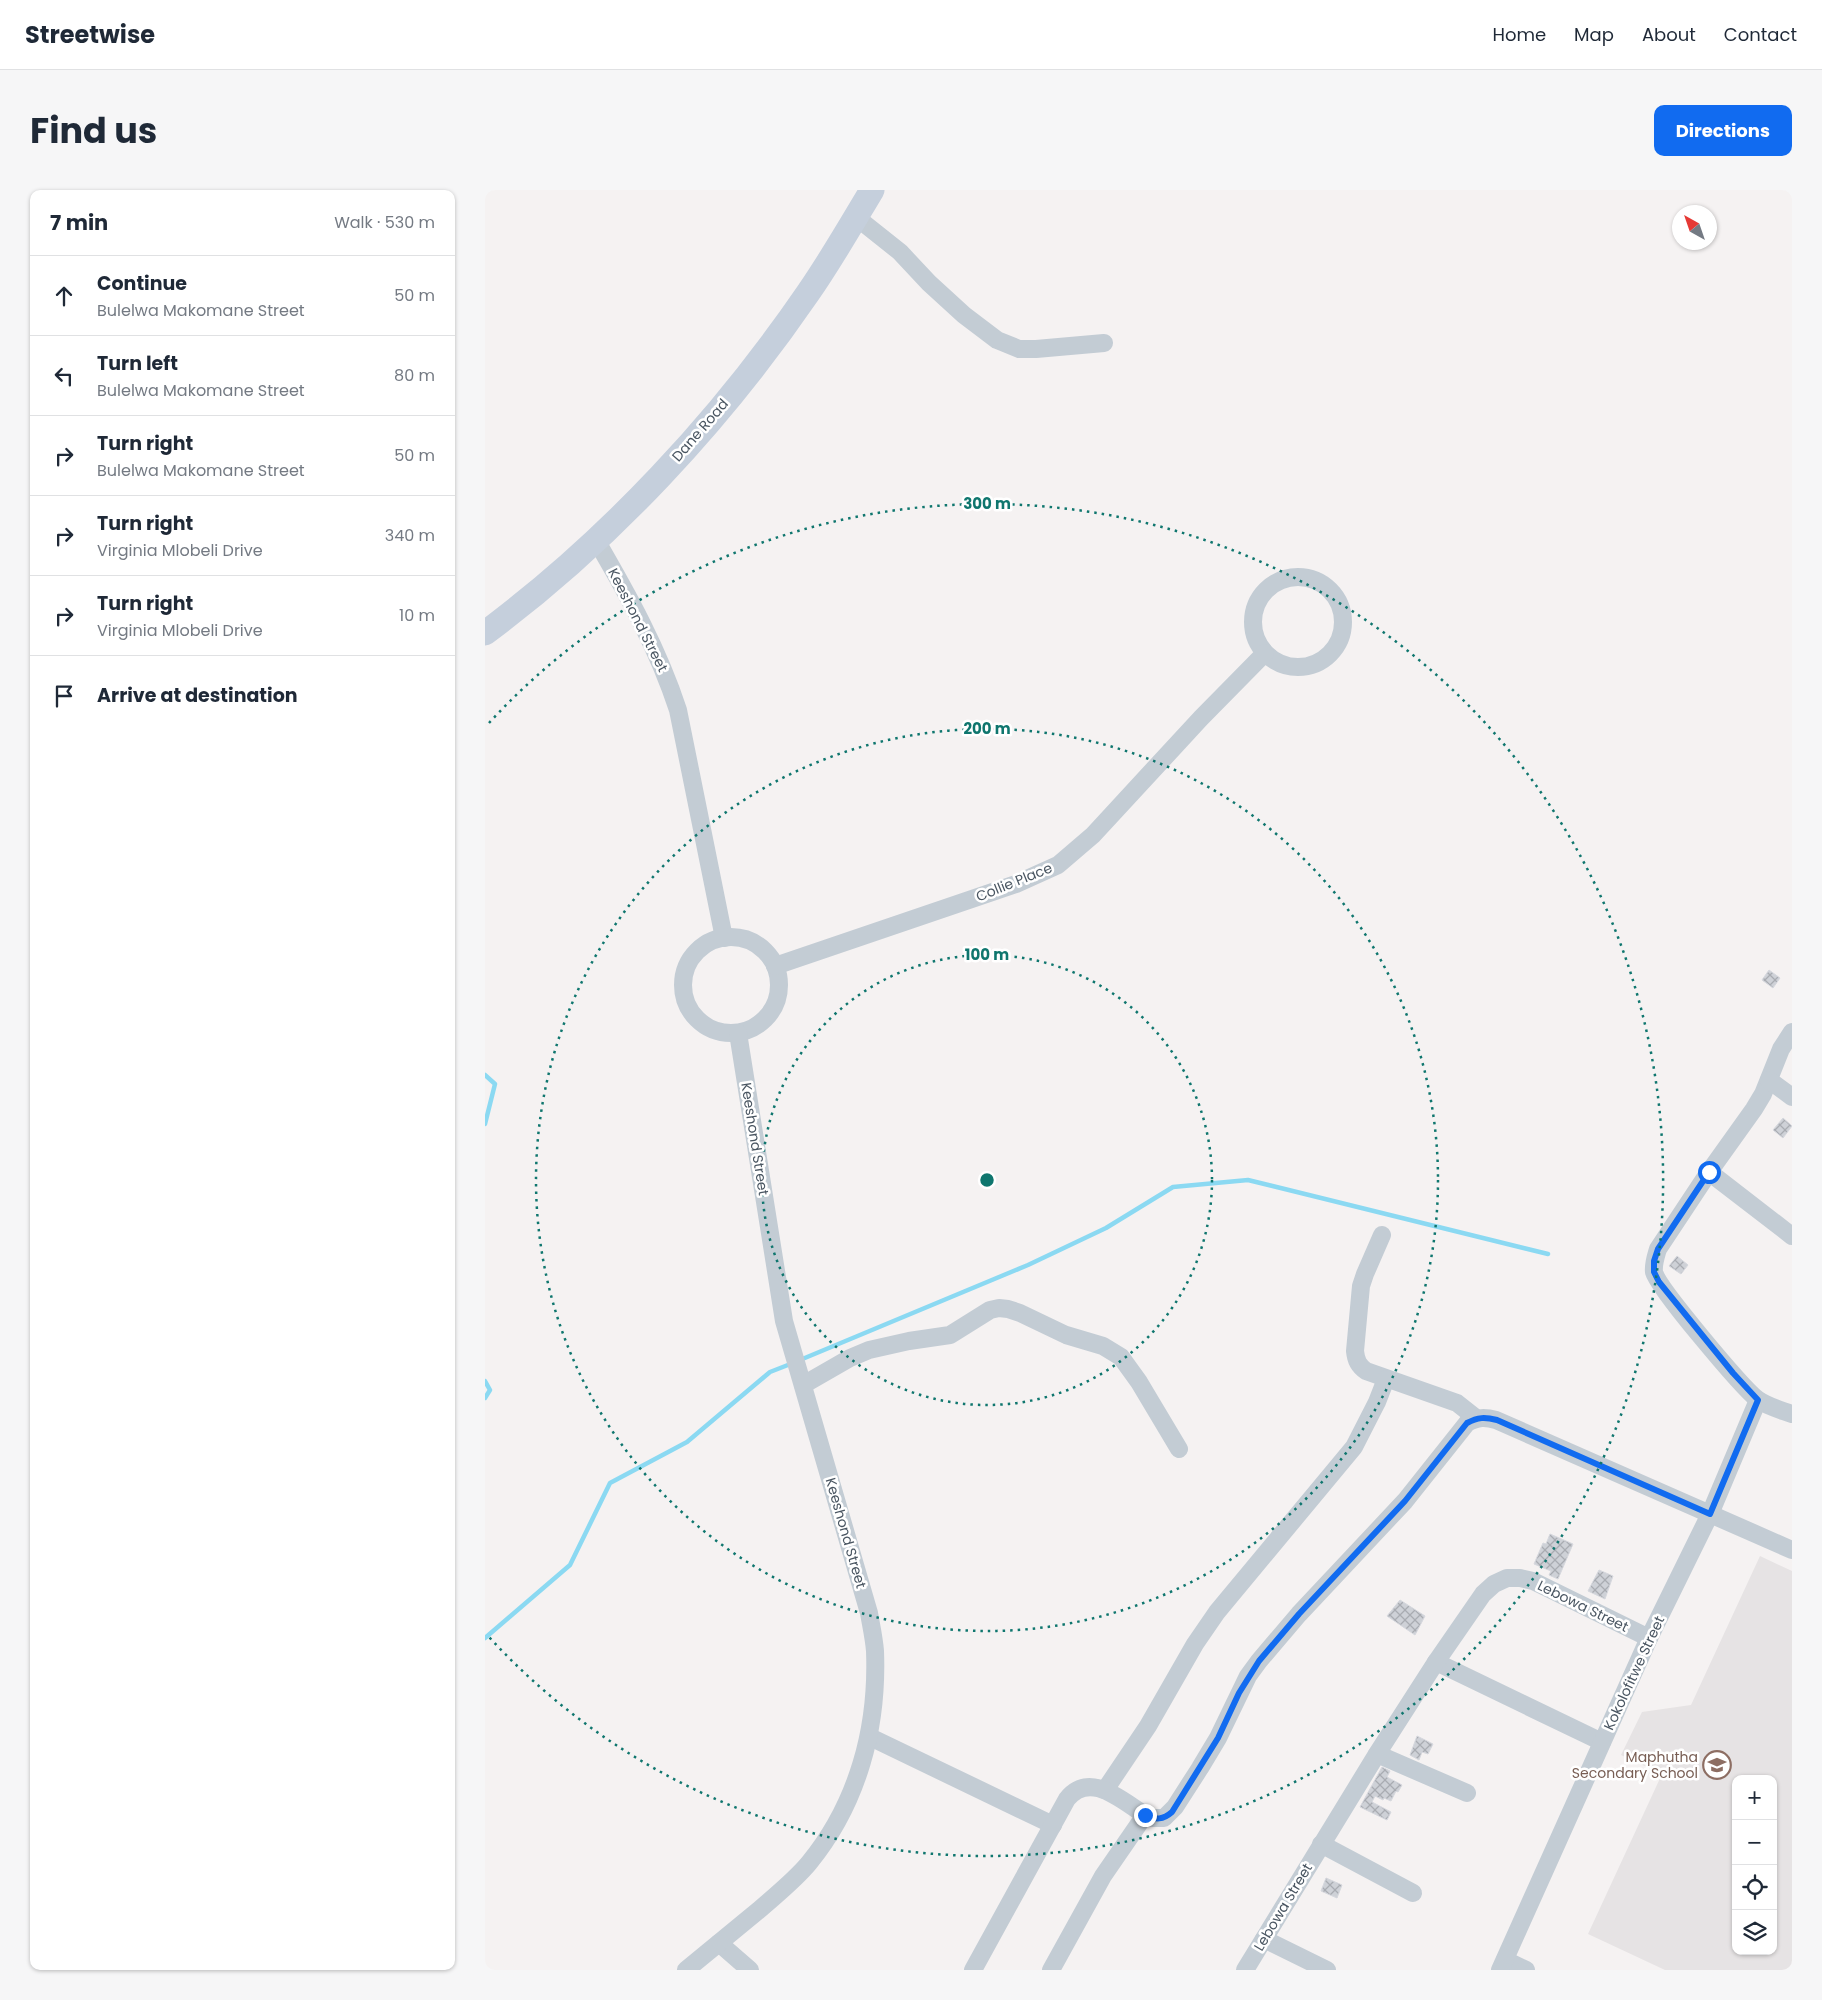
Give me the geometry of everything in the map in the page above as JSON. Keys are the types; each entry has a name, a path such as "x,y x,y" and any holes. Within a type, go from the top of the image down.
{"street":[{"name":"Dane Road","path":"485,633 530,598 596,540 680,455 744,378 808,293 872,190"},
{"path":"856,217 895,248 929,283 971,321 997,340 1019,349 1104,343"},
{"name":"Keeshond Street","path":"596,540 629,596 651,640 668,679 678,710 724,938"},
{"path":"1297,576 1312,579 1325,586 1335,596 1342,610 1343,625 1339,640 1331,652 1320,662 1305,667 1291,667 1276,662 1265,653 1256,641 1252,627 1253,612 1259,598 1269,587 1282,579 1297,576"},
{"name":"Collie Place","path":"775,966 1016,884 1058,865 1093,834 1201,718 1265,653"},
{"path":"724,938 737,938 749,941 759,947 768,955 775,966 778,978 779,990 770,1014 761,1023 738,1033 724,1033 711,1029 700,1022 691,1012 685,999 683,986 685,972 695,954 711,942 724,938"},
{"path":"1792,1032 1773,1065 1769,1080 1754,1109 1658,1249 1654,1261 1654,1272 1667,1294 1758,1400 1792,1414"},
{"name":"Keeshond Street","path":"686,1970 775,1896 808,1865 827,1839 850,1797 861,1771 870,1737 874,1686 875,1649 869,1613 784,1322 738,1033"},
{"path":"1769,1080 1792,1097"},
{"path":"1709,1172 1792,1236"},
{"path":"1382,1235 1361,1286 1355,1352 1356,1360 1366,1371 1457,1403 1476,1418"},
{"path":"798,1369 850,1358 869,1350 900,1342 950,1335 990,1310 1008,1309 1020,1312 1066,1335 1103,1346 1121,1357 1139,1382 1179,1449"},
{"path":"1105,1790 1148,1726 1195,1644 1217,1612 1354,1447 1377,1402 1386,1379"},
{"name":"Kokolofitwe Street","path":"1503,1965 1649,1638 1710,1514 1758,1400"},
{"path":"973,1970 1067,1799 1077,1789 1089,1786 1105,1790 1152,1818 1163,1818 1172,1812 1218,1738 1243,1685 1259,1661 1299,1614 1405,1501 1457,1433 1467,1423 1476,1418 1497,1420 1792,1550"},
{"name":"Lebowa Street","path":"1245,1970 1321,1844 1436,1662 1483,1594 1494,1584 1507,1578 1533,1581 1649,1638"},
{"path":"1436,1662 1602,1742"},
{"path":"870,1737 1053,1825"},
{"path":"1377,1754 1467,1793"},
{"path":"1051,1970 1103,1876 1145,1815"},
{"path":"1321,1844 1413,1893"},
{"path":"1265,1939 1327,1970"},
{"path":"719,1943 750,1970"},
{"path":"1503,1965 1526,1970"}],"shaded area":[{"name":"Maphutha Secondary School","path":"1760,1556 1792,1571 1792,1970 1665,1970 1588,1934 1662,1774 1621,1755 1642,1712 1691,1705"}],"building":[{"path":"1769,970 1780,978 1773,988 1762,980"},
{"path":"1783,1118 1792,1126 1783,1138 1773,1130"},
{"path":"1677,1256 1688,1265 1681,1274 1669,1266"},
{"path":"1550,1534 1573,1544 1558,1579 1549,1575 1551,1571 1534,1564 1543,1543 1546,1544"},
{"path":"1599,1570 1613,1576 1605,1599 1588,1591"},
{"path":"1400,1600 1425,1616 1415,1635 1387,1616"},
{"path":"1417,1736 1433,1744 1428,1754 1422,1752 1419,1760 1410,1755"},
{"path":"1382,1767 1390,1771 1387,1777 1402,1785 1398,1792 1396,1791 1391,1801 1375,1796 1372,1802 1391,1812 1387,1820 1360,1807"},
{"path":"1326,1878 1342,1885 1337,1898 1321,1891"}],"waterway":[{"path":"485,1075 495,1084 485,1124"},
{"path":"800,1360 1028,1265 1106,1228 1173,1187 1248,1180 1548,1254"},
{"path":"485,1638 570,1565 610,1483 687,1442 770,1372 793,1363"},
{"path":"485,1381 490,1390 485,1398"}],"place":[{"name":"Maphutha Secondary School","path":"1717,1765"}],"route":[{"path":"1145,1815 1158,1819 1172,1812 1218,1738 1248,1676 1259,1661 1299,1614 1405,1501 1457,1433 1467,1423 1476,1418 1497,1420 1710,1514 1758,1400 1667,1294 1654,1272 1654,1261 1658,1249 1709,1172"}]}
